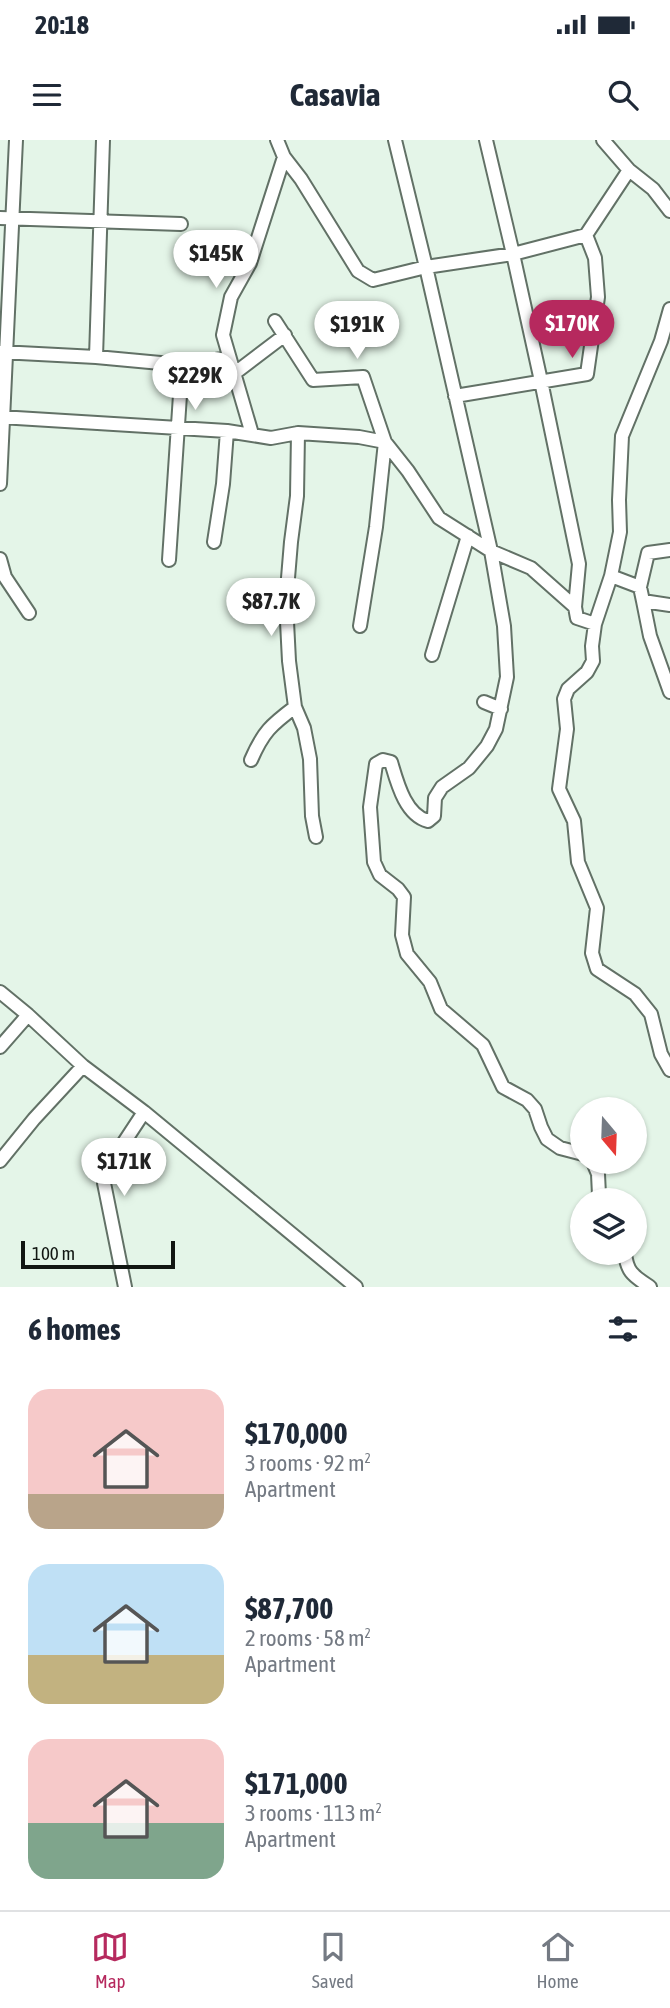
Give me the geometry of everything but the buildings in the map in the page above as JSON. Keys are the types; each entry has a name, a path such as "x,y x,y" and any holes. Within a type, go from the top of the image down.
{"street":[{"path":"0,484 6,218 16,140"},
{"path":"96,357 103,140"},
{"path":"277,140 284,157 301,179 358,271 373,280 426,267 513,254 586,235 629,170"},
{"path":"395,140 491,551 504,626 507,677 496,729 487,746 469,768 442,787 435,798 434,816 428,821 412,810 400,788 391,762 383,760 376,764 370,807 374,862 380,875 404,897 402,935 407,954 430,982 442,1009 483,1045 503,1087 527,1100 535,1109 547,1139 560,1148 570,1151"},
{"path":"486,140 579,564 575,607 577,618 596,624"},
{"path":"603,140 629,170 653,189 670,211"},
{"path":"252,434 223,335 231,298 250,263 284,157"},
{"path":"6,218 181,224"},
{"path":"455,396 587,374 598,297 595,258 586,235"},
{"path":"670,309 661,341 622,436 620,532 611,576 596,624 592,646 593,661 587,672 568,689 564,699 567,729 559,789 574,821 578,862 597,908 592,953 597,969 635,994 651,1014 661,1054 670,1070"},
{"path":"275,321 313,380 363,377 385,442 439,518 491,551 531,568 575,607"},
{"path":"235,373 285,335"},
{"path":"3,353 96,357 182,365 229,358"},
{"path":"169,560 182,365"},
{"path":"2,417 227,431 271,438 298,433 359,437 385,442"},
{"path":"214,542 223,484 227,431"},
{"path":"298,433 297,496 286,602 289,661 295,707 304,728 310,759 312,816 316,837"},
{"path":"360,626 376,527 385,442"},
{"path":"432,655 468,536"},
{"path":"670,550 648,553 640,587 650,636 670,692"},
{"path":"0,559 5,578 29,613"},
{"path":"611,576 640,587"},
{"path":"643,601 670,604"},
{"path":"484,702 501,709"},
{"path":"251,760 260,739 295,707"},
{"path":"0,992 83,1066 144,1112 356,1287"},
{"path":"0,1047 28,1015"},
{"path":"0,1161 83,1066"},
{"path":"125,1287 103,1183 121,1147 144,1112"},
{"path":"626,1265 637,1278 650,1287"}]}
